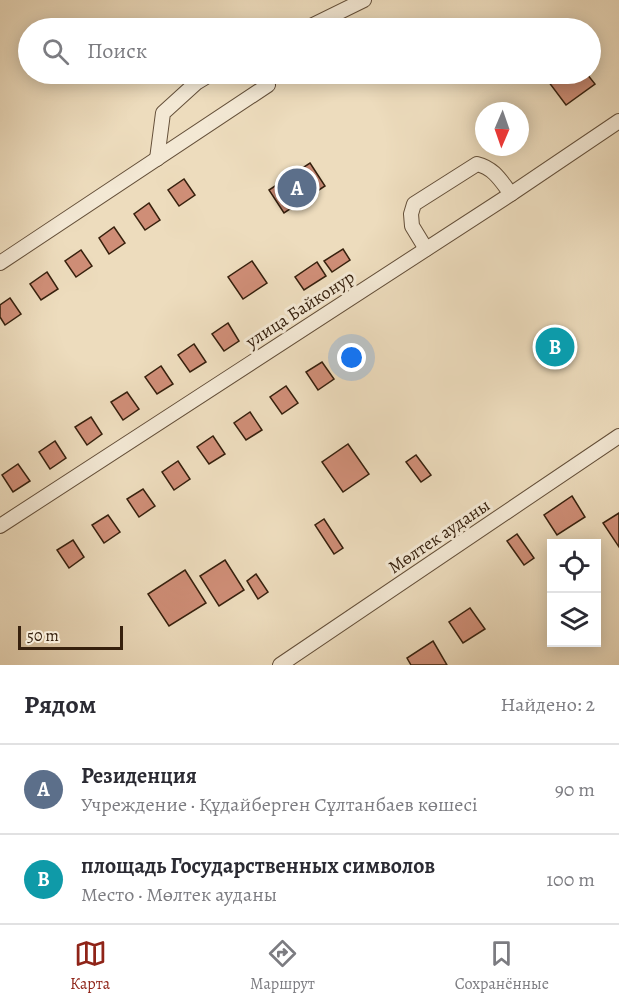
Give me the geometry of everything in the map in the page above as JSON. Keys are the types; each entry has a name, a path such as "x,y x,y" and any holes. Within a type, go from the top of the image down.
{"street":[{"path":"327,18 364,0"},
{"path":"157,159 164,113 195,84"},
{"path":"0,263 268,85"},
{"name":"улица Байконур","path":"0,525 511,194 619,121"},
{"path":"426,249 412,226 411,214 414,204 429,194 477,164 494,172 511,194"},
{"name":"Мөлтек ауданы","path":"280,665 619,436"}],"building":[{"path":"550,84 595,84 566,105"},
{"path":"310,163 325,186 284,213 269,190"},
{"path":"184,179 195,195 179,206 168,190"},
{"path":"149,203 160,220 145,230 134,214"},
{"path":"114,227 125,243 109,254 99,238"},
{"path":"343,249 350,260 332,272 324,261"},
{"path":"81,250 92,266 76,277 65,261"},
{"path":"252,261 267,283 243,299 228,277"},
{"path":"317,262 326,276 304,290 295,277"},
{"path":"47,272 58,289 41,300 30,284"},
{"path":"10,298 21,314 5,325 0,317 0,305"},
{"path":"228,323 239,341 224,351 212,334"},
{"path":"194,344 206,362 190,372 178,355"},
{"path":"322,362 334,379 318,390 306,372"},
{"path":"161,366 173,384 157,394 145,377"},
{"path":"286,386 298,403 282,414 270,397"},
{"path":"127,392 139,409 123,420 111,402"},
{"path":"250,412 262,430 246,440 234,423"},
{"path":"91,417 102,434 87,445 75,427"},
{"path":"213,436 225,454 209,464 197,447"},
{"path":"55,441 66,458 50,469 39,452"},
{"path":"348,444 369,474 343,492 322,462"},
{"path":"416,455 431,475 421,482 406,462"},
{"path":"178,461 190,479 174,490 162,472"},
{"path":"18,464 30,481 13,492 2,475"},
{"path":"143,489 155,506 139,517 127,499"},
{"path":"572,496 585,517 557,535 544,515"},
{"path":"619,513 619,547 603,523"},
{"path":"108,515 120,532 104,543 92,525"},
{"path":"324,519 343,548 334,554 315,525"},
{"path":"517,534 534,558 524,565 507,541"},
{"path":"73,540 84,557 69,568 57,550"},
{"path":"225,560 244,590 219,606 200,576"},
{"path":"185,570 206,603 169,626 148,594"},
{"path":"256,574 268,592 258,599 247,581"},
{"path":"470,608 485,629 463,643 449,622"},
{"path":"433,641 447,665 411,665 407,658"}],"place":[{"name":"Резиденция","path":"297,188"},
{"name":"площадь Государственных символов","path":"555,347"}]}
